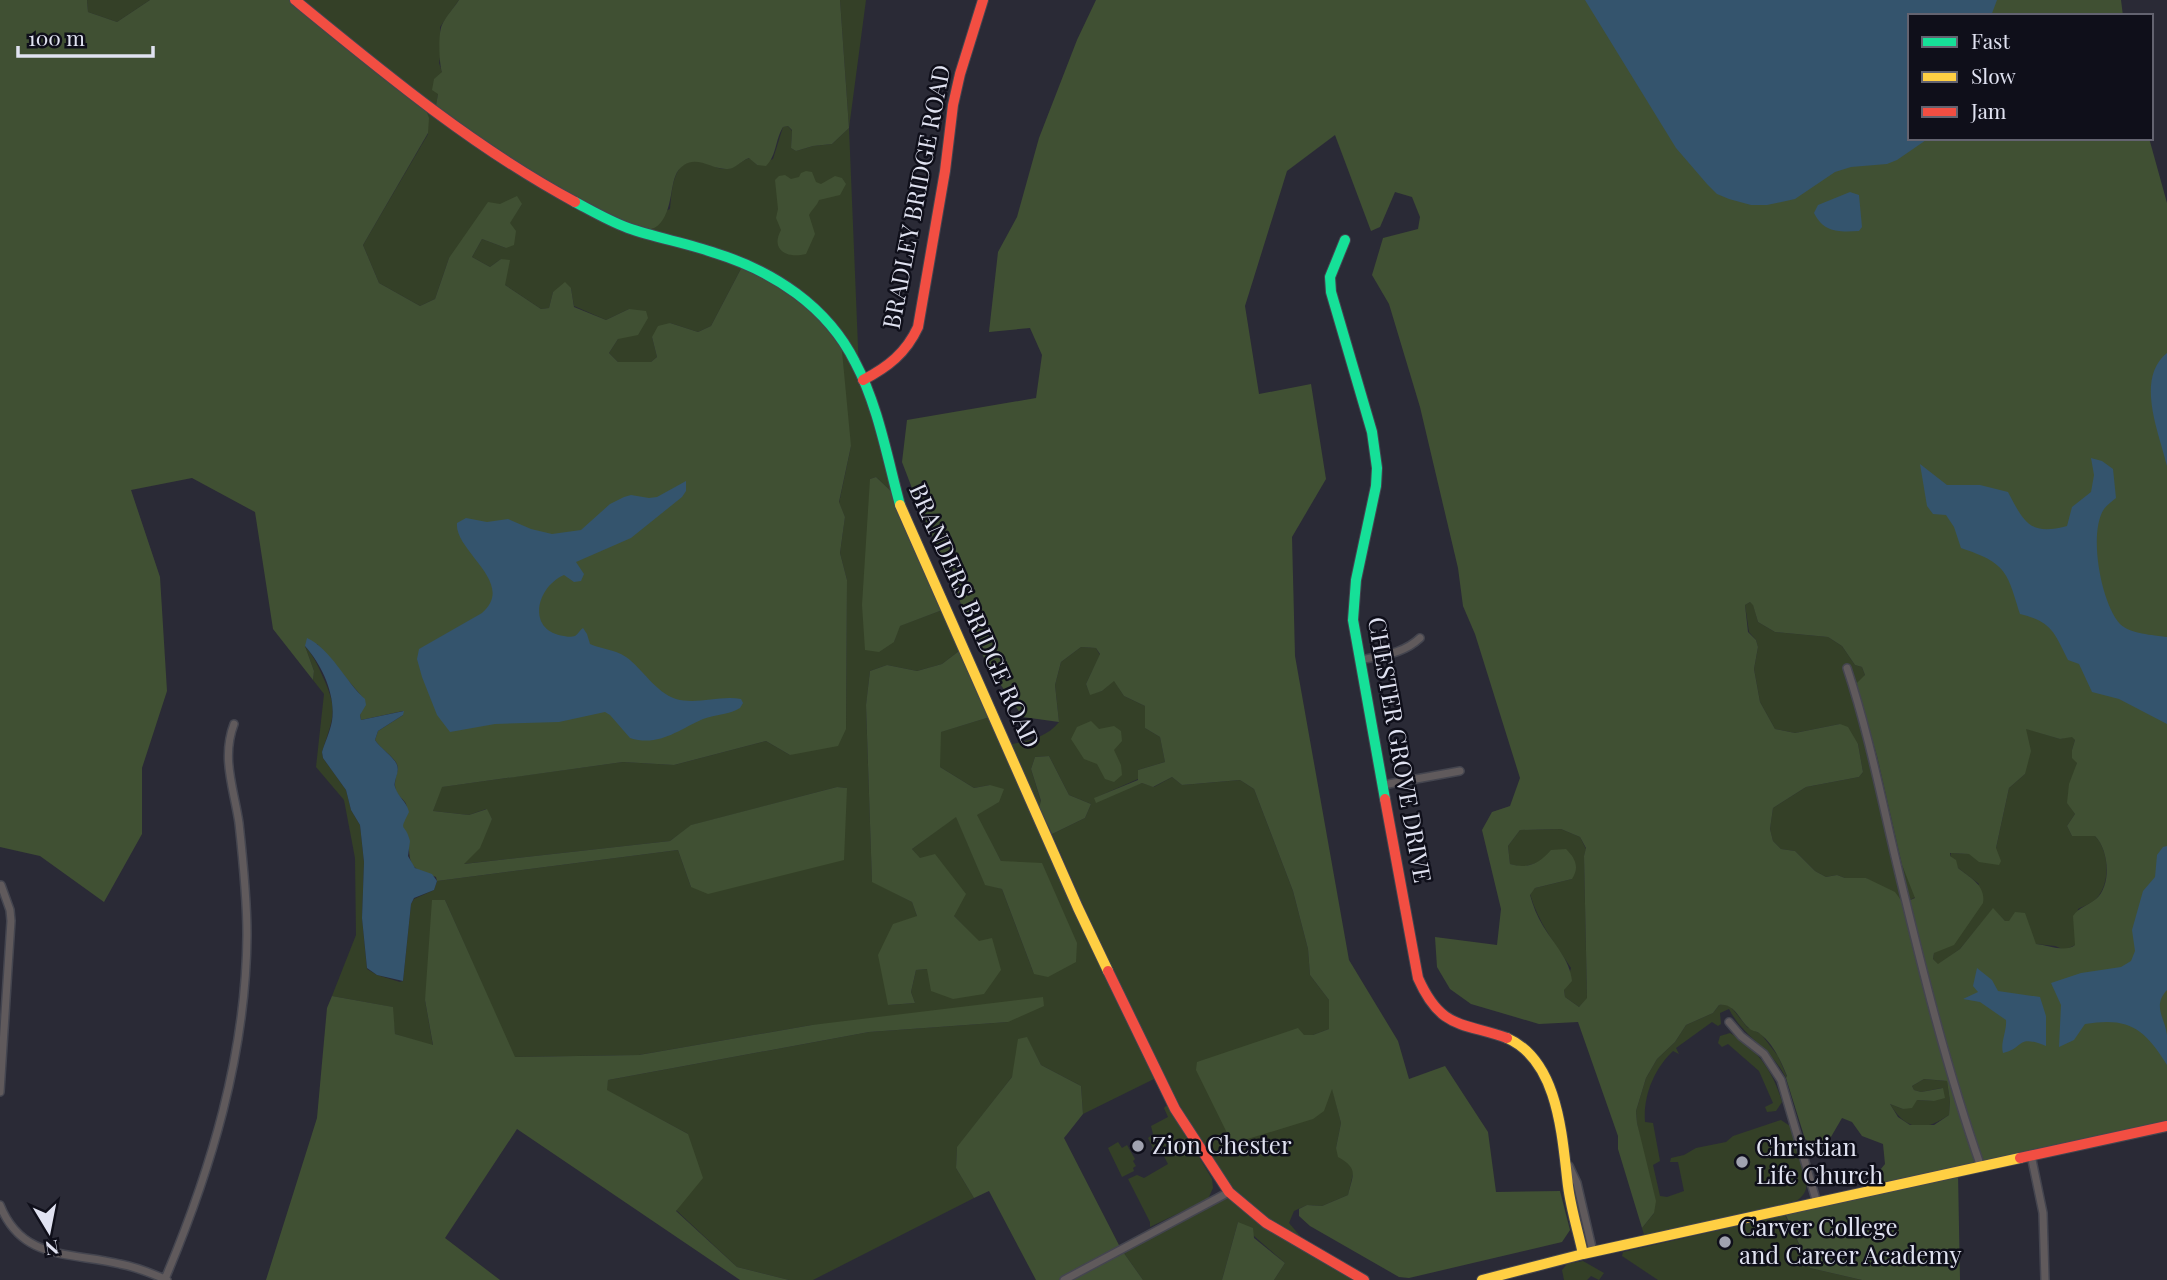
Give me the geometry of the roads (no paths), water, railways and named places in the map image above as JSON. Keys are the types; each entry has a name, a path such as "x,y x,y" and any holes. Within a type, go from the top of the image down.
{"street":[{"name":"BRANDERS BRIDGE ROAD","path":"295,0 326,28 431,108 561,196 628,228 743,262 783,282 817,310 833,328 850,354 871,400 900,506 1078,908 1175,1109 1229,1192 1266,1223 1364,1280"},
{"name":"BRADLEY BRIDGE ROAD","path":"863,380 900,358 911,344 918,327 945,171 953,105 983,0"},
{"name":"CHESTER GROVE DRIVE","path":"1345,240 1330,277 1331,292 1372,432 1377,468 1353,597 1353,620 1418,978 1422,990 1445,1017 1466,1027 1502,1035 1515,1041 1538,1063 1550,1090 1567,1162 1568,1185 1588,1253"},
{"path":"1360,660 1398,652 1410,647 1420,638"},
{"path":"1847,668 1869,743 1934,1006 1981,1167"},
{"path":"0,1205 11,1226 35,1247 119,1264 166,1280 211,1158 233,1070 240,1021 247,936 239,822 227,760 228,738 233,724"},
{"path":"1383,785 1460,771"},
{"path":"0,1092 11,921 1,885"},
{"path":"1729,1022 1741,1036 1764,1054 1781,1080 1816,1203"},
{"path":"1482,1280 1588,1253 2167,1126"},
{"path":"2031,1156 2043,1213 2045,1280"},
{"path":"1063,1280 1229,1192"}],"water":[{"path":"1585,0 1997,0 1992,14 1908,14 1908,140 1926,140 1897,160 1835,172 1795,199 1767,205 1751,205 1717,194 1676,148"},
{"path":"1850,192 1859,195 1862,227 1859,231 1827,228 1814,213 1818,205"},
{"path":"2167,353 2167,466 2155,422 2151,391 2157,364"},
{"path":"2091,458 2102,461 2113,469 2116,498 2104,509 2099,520 2097,550 2102,585 2113,614 2120,624 2142,634 2167,637 2167,724 2119,699 2092,692 2079,664 2068,660 2051,630 2039,621 2020,614 2012,588 2003,571 1987,559 1961,548 1954,527 1946,515 1933,514 1927,506 1920,464 1947,485 1980,485 2008,492 2029,524 2036,528 2054,529 2067,526 2072,507 2091,492 2094,475"},
{"path":"686,481 686,491 682,497 631,538 576,562 584,574 581,581 574,582 564,575 554,581 542,598 540,618 544,626 552,632 565,636 575,636 583,628 590,644 626,657 669,696 684,701 741,699 743,703 740,708 703,719 668,736 650,740 630,738 605,712 559,722 495,724 450,732 437,715 422,677 417,659 419,649 482,613 491,602 492,590 482,567 459,534 457,523 466,518 487,522 508,519 552,534 581,530 610,504 624,497 657,497"},
{"path":"307,638 331,657 365,699 366,705 360,715 361,720 404,711 403,715 378,731 375,740 397,765 395,787 409,812 403,826 410,841 408,856 415,868 432,874 437,881 434,890 414,898 411,904 403,981 377,975 367,968 362,918 364,862 360,825 351,810 346,790 323,758 322,752 332,721 332,701 322,671 305,646"},
{"path":"2167,846 2167,990 2160,1001 2160,1007 2167,1035 2167,1065 2143,1034 2124,1024 2113,1022 2085,1024 2074,1040 2059,1047 2061,1005 2051,983 2081,973 2121,967 2131,961 2135,951 2132,930 2143,891 2155,877 2157,855"},
{"path":"1977,968 1992,980 1998,991 2040,997 2046,1016 2046,1046 2030,1041 2003,1053 2006,1020 1980,1002 1963,999 1978,992 1973,986"}],"place":[{"name":"Zion Chester","path":"1138,1146"},
{"name":"Christian Life Church","path":"1742,1162"},
{"name":"Carver College and Career Academy","path":"1725,1242"}]}
